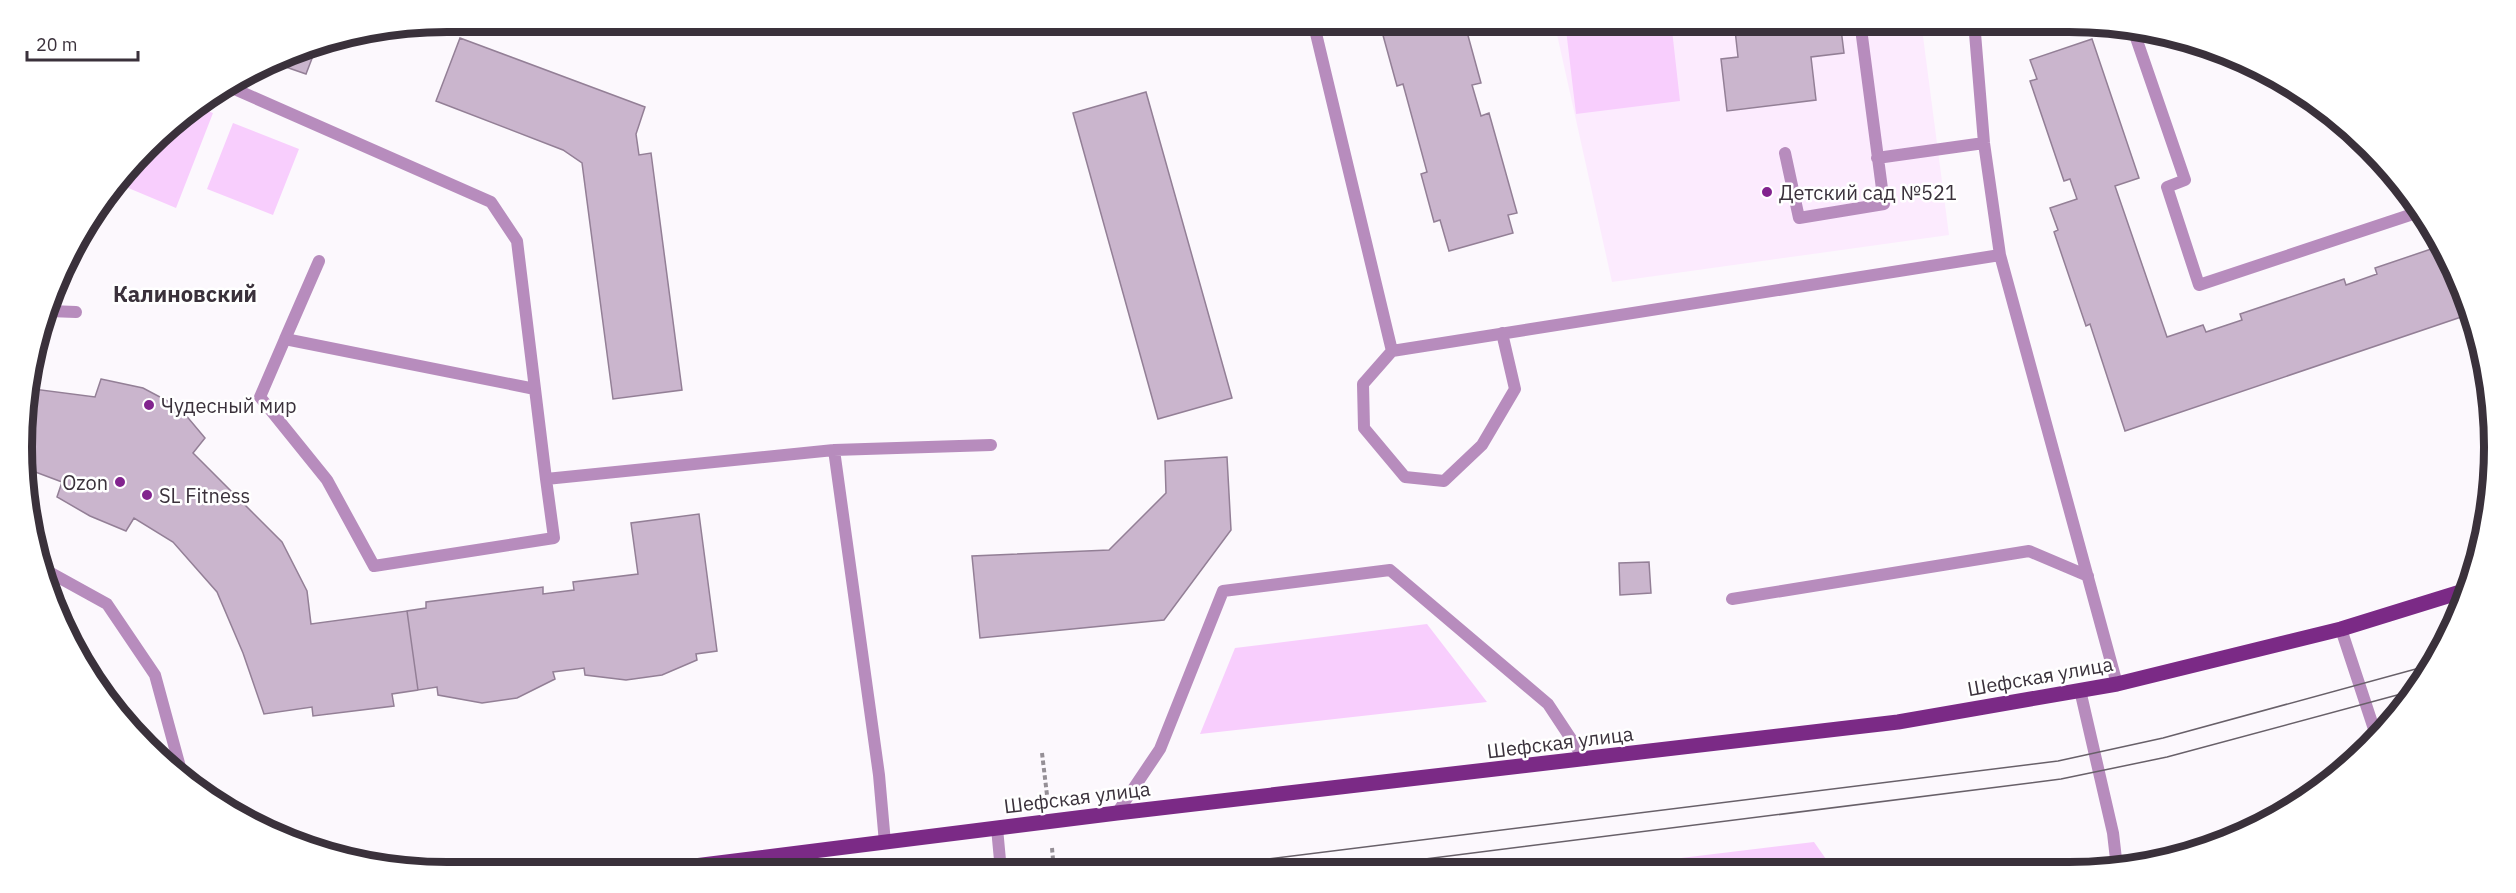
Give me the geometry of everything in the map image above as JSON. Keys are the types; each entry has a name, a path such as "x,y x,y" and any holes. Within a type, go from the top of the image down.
{"main road":[{"name":"Шефская улица","path":"728,862 1117,813 1898,722 2116,684 2341,629 2457,593"}],"lane":[{"path":"1316,32 1392,351"},
{"path":"1785,153 1798,218 1884,204 1861,32"},
{"path":"1975,32 1984,143 2000,255 2116,684"},
{"path":"2136,37 2185,180 2167,187 2199,285 2413,214"},
{"path":"235,89 491,202 517,241 554,538 374,566 327,480 260,397 319,261"},
{"path":"1877,158 1984,143"},
{"path":"1502,333 1515,388 1482,445 1444,481 1405,477 1364,428 1363,384 1392,351 1502,333 2000,255"},
{"path":"55,310 76,312"},
{"path":"285,339 535,390"},
{"path":"546,480 834,450 991,445"},
{"path":"834,450 877,763 885,843"},
{"path":"1732,599 2029,551 2088,576"},
{"path":"1117,813 1160,749 1222,591 1390,570 1548,704 1585,760"},
{"path":"52,574 107,604 155,675 179,764"},
{"path":"2341,629 2374,729"},
{"path":"2080,690 2113,833 2116,859"},
{"path":"997,828 1000,862"}],"shaded area":[{"name":"Детский сад №521","path":"1556,32 1922,32 1949,235 1612,282"},
{"path":"1566,32 1672,32 1680,101 1576,114"},
{"path":"204,110 213,113 176,208 123,186 173,134"},
{"path":"233,123 299,149 273,215 207,189"},
{"path":"1427,624 1487,702 1200,734 1235,648"},
{"path":"1814,842 1828,862 1648,862"}],"building":[{"path":"1382,32 1467,32 1481,83 1472,85 1481,116 1489,113 1517,213 1508,215 1513,233 1449,251 1440,220 1434,222 1421,174 1427,172 1403,84 1397,86"},
{"path":"1735,32 1841,32 1844,53 1811,57 1816,100 1727,111 1721,59 1738,57"},
{"path":"460,38 645,107 636,134 639,155 651,153 682,390 613,399 582,163 563,150 436,101"},
{"path":"2092,39 2139,178 2115,186 2167,337 2203,325 2206,332 2242,320 2240,314 2344,279 2346,285 2377,274 2375,268 2434,248 2453,288 2463,316 2125,431 2090,324 2086,326 2054,232 2058,230 2050,208 2077,199 2070,179 2064,181 2030,81 2037,79 2030,60"},
{"path":"314,54 306,74 282,66"},
{"path":"1146,92 1232,398 1158,419 1073,113"},
{"path":"101,379 143,388 179,407 205,438 193,453 282,542 307,591 311,624 407,611 418,690 392,694 394,706 313,716 312,707 264,714 243,653 217,592 173,542 134,518 126,531 90,516 57,497 62,482 32,471 32,419 35,389 95,397"},
{"path":"1227,457 1231,530 1164,620 980,638 972,556 1109,550 1166,493 1165,461"},
{"path":"699,514 717,651 696,654 697,660 662,675 626,680 585,675 584,668 553,672 555,679 517,698 482,703 438,695 437,687 418,690 407,611 426,608 426,602 543,587 543,594 574,590 573,582 638,574 631,523"},
{"path":"1649,562 1651,593 1620,595 1619,563"}],"tram line":[{"path":"1244,862 2058,761 2163,738 2421,668"},
{"path":"1402,862 2061,779 2167,757 2403,693"}],"place":[{"name":"Детский сад №521","path":"1767,192"},
{"name":"Чудесный мир","path":"149,405"},
{"name":"Ozon","path":"120,482"},
{"name":"SL Fitness","path":"147,495"}],"district":[{"name":"Калиновский","path":"185,293"}]}
